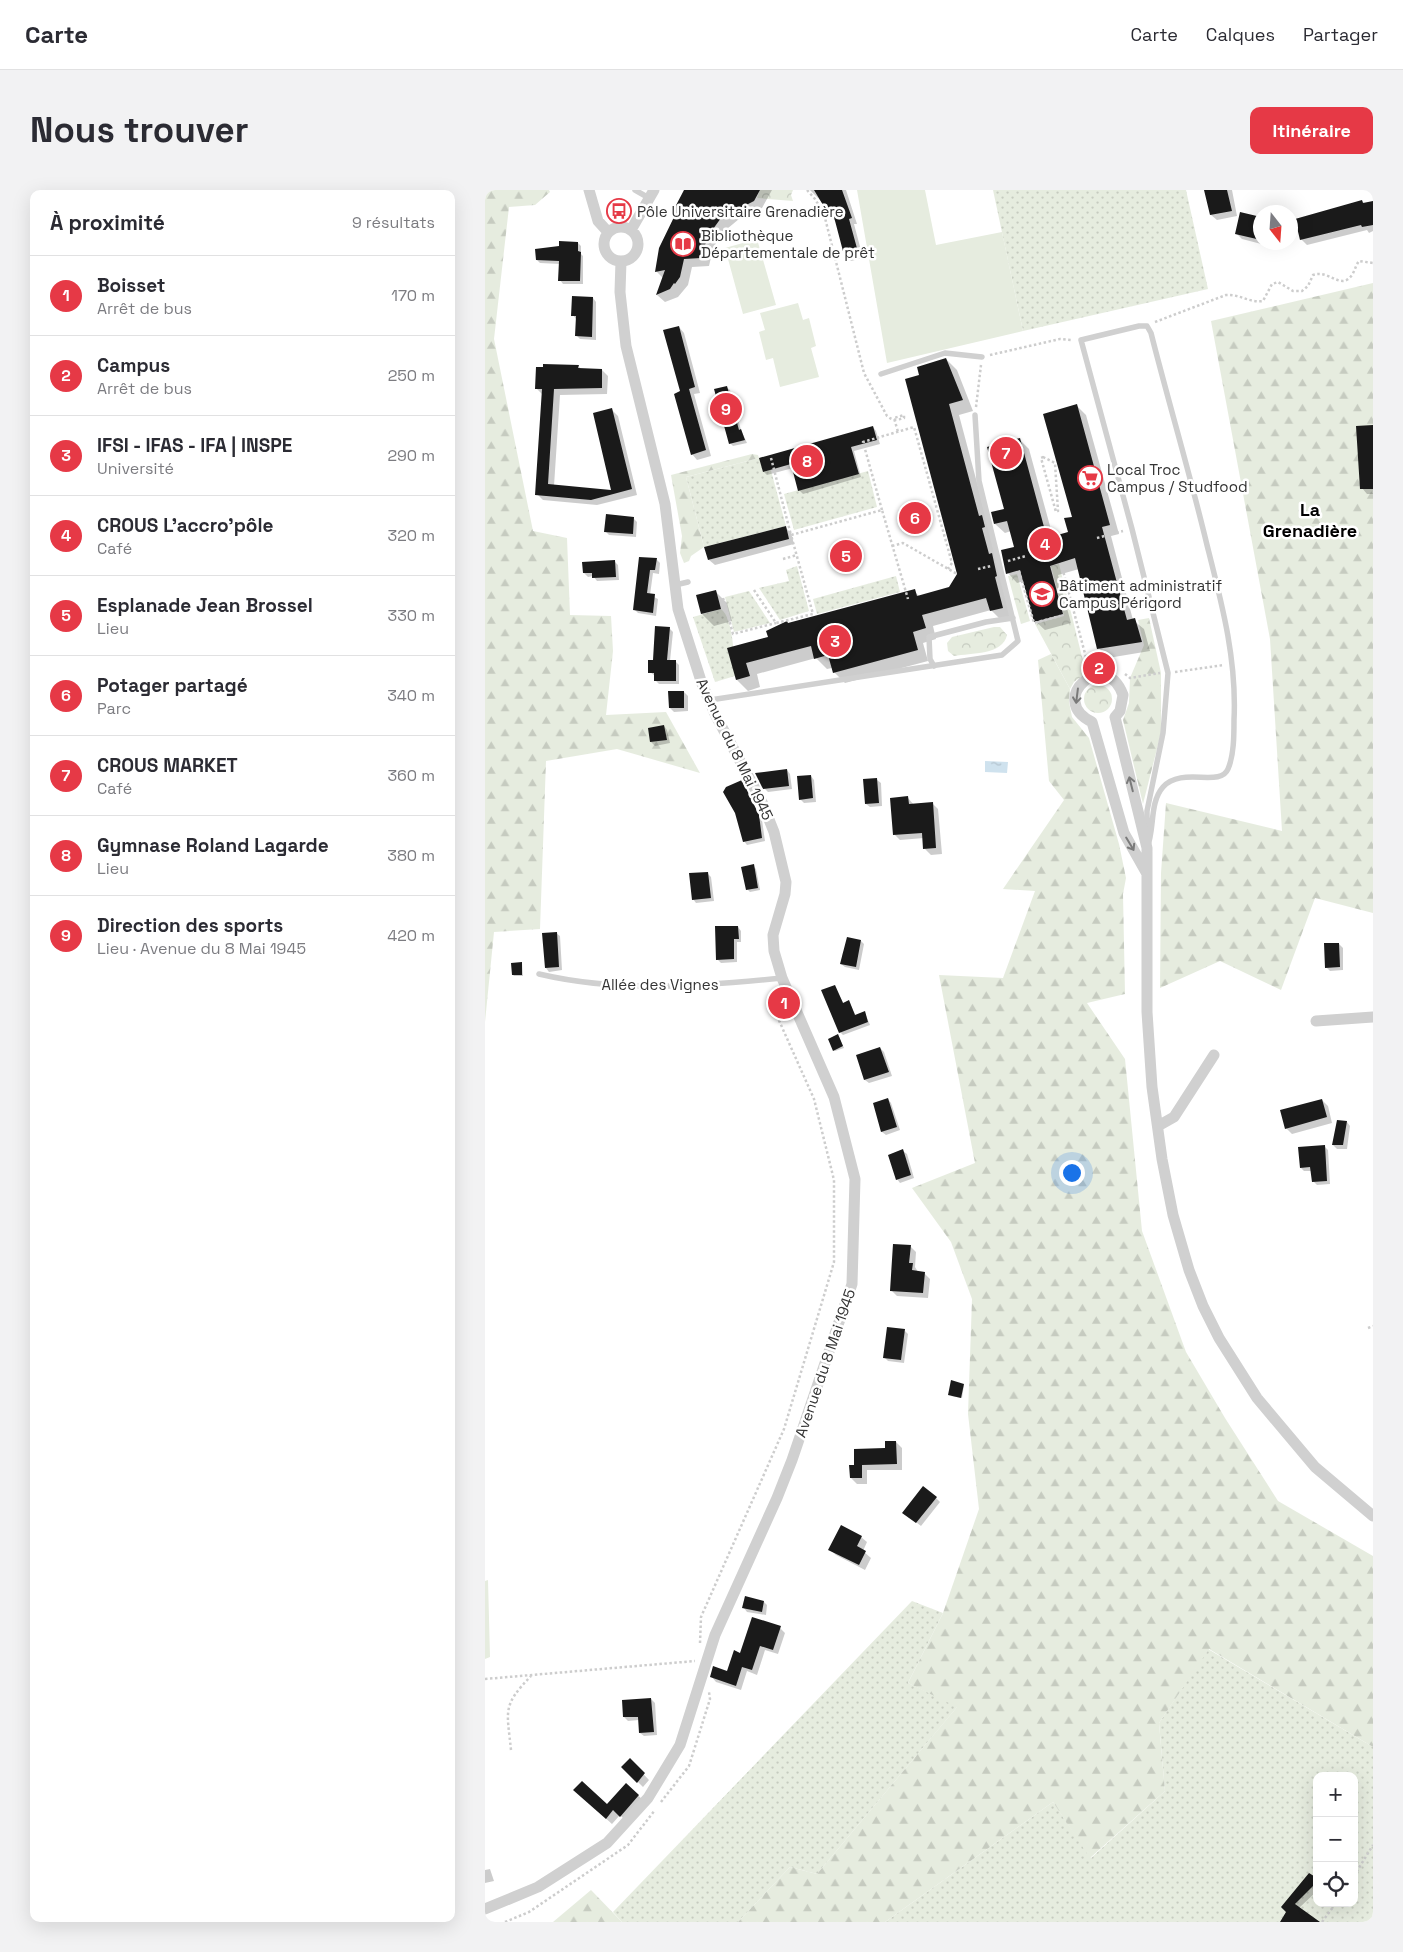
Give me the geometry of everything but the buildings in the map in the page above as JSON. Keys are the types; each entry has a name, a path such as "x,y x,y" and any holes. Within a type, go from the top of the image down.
{"street":[{"path":"589,190 595,213 608,232"},
{"path":"631,230 652,194"},
{"path":"616,226 631,230 637,238 637,249 631,258 621,261 610,257 606,253 603,242 608,232 616,226"},
{"name":"Avenue du 8 Mai 1945","path":"485,1909 537,1887 607,1843 642,1805 680,1746 715,1635 789,1468 852,1284 855,1179 834,1097 782,978 774,951 773,935 785,894 786,882 783,863 762,802 716,716 685,634 678,609 665,504 626,346 621,306 621,261"},
{"path":"1146,872 1124,833 1092,722 1085,719 1076,707 1075,700 1079,686 1091,676 1107,676 1115,680 1123,695 1123,703 1115,717 1147,848 1147,1012 1158,1126 1173,1215 1189,1270 1203,1306 1219,1338 1242,1376 1286,1436 1315,1467 1373,1516"},
{"path":"1316,1021 1373,1017"},
{"path":"1158,1126 1174,1117 1214,1055"}],"lane":[{"path":"635,190 652,194"},
{"path":"1139,326 1147,326 1151,333 1219,589 1234,664 1234,735 1229,768 1225,774 1217,778 1182,777 1165,786 1157,796 1153,835 1147,848 1147,811 1163,733 1168,673 1132,529 1081,340 1139,326"},
{"path":"881,374 945,353 982,357"},
{"path":"710,700 1002,655 1018,641 979,481 975,415"},
{"path":"675,585 689,582"},
{"path":"934,666 929,659 929,638 986,622 1013,618"},
{"name":"Allée des Vignes","path":"539,974 569,981 619,987 699,986 782,978"}],"path":[{"path":"807,190 824,214 864,372 887,416 890,418 897,420 905,418 904,415 894,418 896,426 898,432"},
{"path":"1163,317 1226,295 1237,294 1252,302 1263,301 1272,284 1278,282 1293,291 1302,291 1308,286 1313,275 1319,273 1327,273 1335,280 1343,281 1351,276 1359,261 1373,263"},
{"path":"975,415 982,357 1060,339 1081,340"},
{"path":"908,599 863,442 914,427 952,562 948,569"},
{"path":"723,598 733,634 813,614 771,458"},
{"path":"1041,458 1055,463 1057,509 1058,511 1056,512 1041,458"},
{"path":"791,535 882,510"},
{"path":"1097,538 1117,532"},
{"path":"892,546 903,543 957,574"},
{"path":"783,559 797,555"},
{"path":"1005,561 1026,556"},
{"path":"1061,562 1091,676"},
{"path":"978,569 993,565"},
{"path":"1019,571 1034,623 1059,616"},
{"path":"754,590 776,623"},
{"path":"1130,678 1234,664"},
{"path":"485,1679 707,1660 699,1639 701,1617 784,1429 834,1262 834,1180 814,1099 777,1016 777,985 778,980 782,978"},
{"path":"1368,1328 1373,1326"},
{"path":"511,1750 507,1712 509,1702 532,1675"},
{"path":"1358,1869 1373,1845"},
{"path":"1322,1922 1333,1907"}],"green space":[{"path":"485,190 549,190 550,192 535,205 509,207 494,339 533,531 567,538 570,615 611,616 613,651 606,715 666,712 700,773 617,749 546,761 540,929 494,932 485,1022"},
{"path":"760,190 793,190 791,195 793,201 757,198"},
{"path":"857,190 925,190 936,245 1002,232 1023,331 887,363"},
{"path":"993,190 1186,190 1208,289 1023,331"},
{"path":"757,239 776,305 743,314 725,248"},
{"path":"1373,283 1373,913 1315,898 1281,990 1220,961 1160,988 1161,873 1166,803 1282,831 1270,639 1211,321"},
{"path":"798,303 803,320 809,318 816,346 811,348 819,377 780,387 773,358 766,360 759,332 765,330 760,313"},
{"path":"752,454 758,455 759,458 686,477 704,547 691,556 689,561 684,563 680,553 682,536 671,475"},
{"path":"767,456 786,526 704,547 686,477"},
{"path":"868,471 877,507 794,530 784,494"},
{"path":"1059,564 1086,673 1074,682 1070,689 1035,624 1064,616 1051,566"},
{"path":"797,566 809,611 780,620 759,588 789,581 786,570"},
{"path":"1017,574 1030,621 1021,624 1008,576"},
{"path":"896,576 900,592 817,614 813,599"},
{"path":"749,591 770,623 734,632 725,597"},
{"path":"721,609 729,621 731,630 735,676 715,682 693,617"},
{"path":"1149,618 1161,673 1161,733 1143,804 1123,720 1129,703 1130,678 1144,645 1138,620"},
{"path":"1000,627 1007,635 1004,642 993,650 954,656 948,651 947,643 952,637"},
{"path":"1051,654 1070,689 1069,702 1072,717 1089,738 1119,844 1126,878 1123,894 1125,994 1087,1003 1125,1059 1142,1231 1186,1352 1278,1501 1373,1556 1373,1747 1209,1649 1159,1723 1165,1791 1090,1858 1053,1802 885,1922 738,1922 790,1867 817,1874 957,1707 908,1683 943,1613 979,1509 968,1414 972,1299 951,1242 912,1188 975,1163 939,975 1003,978 1035,891 1003,889 1064,800 1049,781 1038,660"},
{"path":"1098,685 1108,689 1112,699 1108,709 1098,713 1088,709 1084,699 1088,689"},
{"path":"488,1580 490,1657 485,1659 485,1581"},
{"path":"912,1601 943,1613 908,1683 958,1706 817,1874 790,1867 738,1922 622,1922 613,1912"},
{"path":"1208,1649 1373,1747 1373,1922 885,1922 1053,1802 1091,1858 1165,1791 1159,1723"},
{"path":"591,1890 622,1922 553,1922"}],"water":[{"path":"985,761 1008,762 1007,773 985,772"}],"place":[{"name":"Pôle Universitaire Grenadière","path":"619,211"},
{"name":"Bibliothèque Départementale de prêt","path":"683,244"},
{"name":"Direction des sports","path":"726,409"},
{"name":"CROUS MARKET","path":"1006,453"},
{"name":"Gymnase Roland Lagarde","path":"807,461"},
{"name":"Local Troc Campus / Studfood","path":"1090,478"},
{"name":"Potager partagé","path":"915,518"},
{"name":"CROUS L'accro'pôle","path":"1045,544"},
{"name":"Esplanade Jean Brossel","path":"846,556"},
{"name":"Bâtiment administratif Campus Périgord","path":"1042,594"},
{"name":"IFSI - IFAS - IFA | INSPE","path":"835,641"},
{"name":"Campus","path":"1099,668"},
{"name":"Boisset","path":"784,1003"}],"district":[{"name":"La Grenadière","path":"1310,519"}]}
